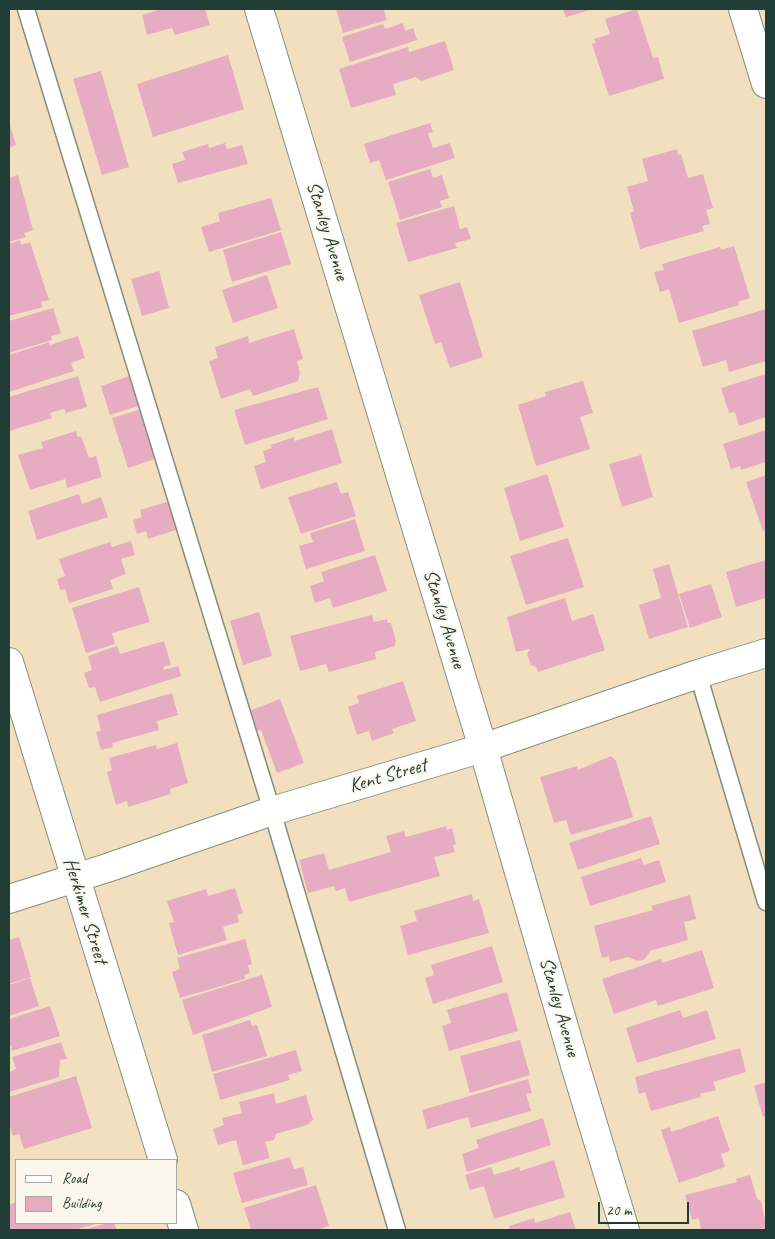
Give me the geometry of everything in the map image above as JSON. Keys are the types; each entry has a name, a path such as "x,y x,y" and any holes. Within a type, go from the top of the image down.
{"street":[{"name":"Stanley Avenue","path":"259,9 483,748 625,1230"},
{"path":"743,9 766,84"},
{"name":"Kent Street","path":"9,899 272,811 483,748 698,674 766,653"},
{"name":"Herkimer Street","path":"9,662 163,1159"},
{"path":"178,1210 184,1230"}],"lane":[{"path":"26,9 272,811 397,1230"},
{"path":"698,674 766,902"}],"building":[{"path":"162,9 205,9 210,25 175,35 172,28 147,35 142,15"},
{"path":"336,9 387,9 384,10 387,20 343,33"},
{"path":"563,9 593,9 566,17"},
{"path":"637,9 653,58 658,57 664,79 609,96 592,44 596,43 594,39 610,34 605,19"},
{"path":"403,23 405,31 413,28 417,40 350,62 342,37 383,24 385,29"},
{"path":"445,41 454,70 421,81 416,77 393,84 396,95 351,108 339,69 408,47 409,52"},
{"path":"228,55 244,109 153,137 137,84"},
{"path":"101,71 129,167 102,175 73,79"},
{"path":"9,122 16,145 9,148"},
{"path":"430,123 433,132 428,133 433,148 450,143 455,158 386,180 379,160 370,163 364,144"},
{"path":"225,143 227,149 242,145 248,164 178,183 172,164 185,160 182,152 208,144 209,148"},
{"path":"677,149 678,155 681,154 688,178 703,174 713,208 706,210 710,224 702,226 704,231 640,249 630,213 634,211 627,187 648,181 642,159"},
{"path":"430,169 433,178 442,175 449,198 440,201 442,207 400,220 388,182"},
{"path":"18,175 33,230 24,233 26,237 9,242 9,178"},
{"path":"271,198 281,230 209,252 201,227 220,221 218,213"},
{"path":"454,206 460,229 467,227 471,239 455,243 457,248 408,262 396,223"},
{"path":"281,232 291,264 232,282 223,250"},
{"path":"20,240 21,245 30,242 49,300 41,302 43,307 9,316 9,244"},
{"path":"734,246 750,298 738,302 739,305 679,323 669,289 660,292 654,272 664,270 662,264 720,247 721,250"},
{"path":"159,271 169,308 142,316 131,279"},
{"path":"267,275 278,308 233,323 222,290"},
{"path":"460,282 483,357 450,368 441,342 435,344 419,295"},
{"path":"53,308 61,333 51,336 52,340 9,353 9,321"},
{"path":"766,309 766,361 729,372 726,360 703,367 692,331"},
{"path":"294,329 303,359 297,361 300,373 298,381 253,396 250,389 221,399 209,361 218,358 215,347 248,336 249,343"},
{"path":"78,336 85,358 71,363 74,371 9,392 9,355 49,342 50,345"},
{"path":"135,374 144,404 110,415 101,386"},
{"path":"766,374 766,417 739,426 735,412 729,413 721,388"},
{"path":"78,376 87,407 66,413 64,409 50,413 52,418 9,431 9,397"},
{"path":"583,381 593,413 580,417 590,449 536,466 518,405 546,396 545,392"},
{"path":"318,387 328,419 245,445 234,410"},
{"path":"145,408 161,457 128,468 112,418"},
{"path":"332,429 342,463 261,489 254,466 266,462 263,451 272,448 271,445 294,437 295,441"},
{"path":"766,430 766,462 741,470 740,466 731,469 723,444"},
{"path":"76,431 78,437 81,436 89,458 96,456 102,477 67,488 65,479 30,490 18,455 43,448 41,442"},
{"path":"641,455 653,497 622,507 609,464"},
{"path":"547,474 564,527 520,541 504,488"},
{"path":"766,475 766,530 763,531 746,482"},
{"path":"337,482 341,494 348,492 356,516 301,534 288,497"},
{"path":"79,494 82,504 101,497 108,517 37,540 28,511"},
{"path":"170,501 179,529 148,539 146,531 137,534 133,520 142,517 140,510"},
{"path":"355,519 365,551 306,569 299,546 313,542 310,533"},
{"path":"568,538 584,587 526,605 510,556"},
{"path":"131,541 135,555 121,559 126,574 110,580 113,589 69,603 65,589 60,590 57,579 65,576 59,559 110,542 112,547"},
{"path":"375,555 387,591 333,608 330,598 315,603 310,586 324,581 321,572"},
{"path":"766,560 766,598 736,607 726,572"},
{"path":"669,564 688,627 649,639 639,605 661,598 653,569"},
{"path":"711,584 722,617 690,628 679,594"},
{"path":"139,587 150,622 112,633 115,644 86,653 72,608"},
{"path":"565,598 572,621 593,614 605,650 538,672 536,667 531,665 527,654 530,649 516,652 507,617"},
{"path":"259,612 272,656 243,665 230,621"},
{"path":"372,615 374,622 387,619 388,623 391,623 396,641 395,646 375,652 376,659 329,672 326,664 300,671 290,636"},
{"path":"164,641 171,665 163,667 164,670 178,666 181,676 100,702 95,687 89,688 84,673 92,670 88,656 117,646 120,654"},
{"path":"403,681 416,721 392,729 394,733 372,741 369,731 357,735 348,707 359,703 357,696"},
{"path":"172,693 178,715 157,721 159,730 112,743 113,747 101,750 96,732 101,731 97,715"},
{"path":"280,699 304,763 277,773 261,730 256,731 249,711"},
{"path":"177,743 188,783 170,789 171,794 128,807 127,801 116,805 107,772 112,770 109,758 156,745 157,749"},
{"path":"611,756 616,761 633,817 571,835 566,820 554,823 540,777 577,766 578,770"},
{"path":"651,816 660,844 578,870 569,843"},
{"path":"446,826 447,830 452,828 456,844 453,845 455,852 434,857 440,876 349,902 345,888 336,891 334,886 308,893 299,860 324,853 329,870 391,852 386,836 404,831 406,837"},
{"path":"641,858 644,865 659,860 666,882 590,906 581,877"},
{"path":"235,888 243,913 237,915 239,922 223,927 227,940 178,955 169,923 174,922 167,901 206,889 208,896"},
{"path":"472,894 473,901 479,899 489,933 408,955 400,926 417,921 414,911"},
{"path":"690,895 696,919 684,922 688,940 650,951 644,960 637,961 628,957 610,962 609,956 602,958 594,926 653,910 651,906"},
{"path":"19,937 31,977 9,984 9,940"},
{"path":"245,939 252,964 248,965 250,973 244,975 245,979 180,998 172,972 180,969 177,958"},
{"path":"492,946 503,982 433,1004 425,978 434,975 431,965"},
{"path":"702,950 714,988 658,1006 656,1000 614,1014 602,979 661,959 662,963"},
{"path":"262,975 272,1007 193,1035 182,1000"},
{"path":"30,978 39,1006 9,1016 9,985"},
{"path":"507,992 518,1031 449,1051 442,1026 451,1023 447,1010"},
{"path":"50,1006 60,1036 12,1051 11,1045 9,1046 9,1019"},
{"path":"680,1010 683,1018 707,1010 716,1039 637,1063 626,1028"},
{"path":"250,1020 252,1026 257,1025 267,1056 212,1072 202,1035"},
{"path":"520,1040 530,1075 470,1093 460,1056"},
{"path":"61,1042 67,1059 60,1060 59,1077 9,1092 9,1072 16,1069 12,1057"},
{"path":"740,1048 746,1072 713,1082 716,1090 700,1094 701,1097 651,1111 645,1092 639,1094 635,1077"},
{"path":"296,1050 302,1071 288,1075 290,1080 220,1100 213,1074"},
{"path":"76,1076 92,1128 24,1149 19,1134 13,1136 9,1124 9,1097"},
{"path":"528,1079 532,1093 526,1094 531,1111 471,1128 468,1117 427,1129 422,1110"},
{"path":"766,1082 766,1116 763,1117 754,1086"},
{"path":"274,1093 276,1104 306,1095 313,1120 307,1125 276,1134 274,1140 265,1142 270,1158 243,1165 236,1140 218,1145 213,1129 224,1125 222,1118 242,1113 239,1102"},
{"path":"718,1116 730,1151 721,1154 725,1167 679,1183 661,1130 670,1127 671,1132"},
{"path":"543,1118 551,1145 467,1172 462,1154 479,1148 476,1140"},
{"path":"290,1157 294,1169 303,1167 308,1185 242,1203 233,1173"},
{"path":"554,1160 565,1197 494,1219 484,1186 470,1190 465,1175 491,1167 494,1175 519,1167 520,1171"},
{"path":"750,1175 757,1199 761,1201 766,1230 701,1230 699,1218 692,1220 685,1195 737,1182 736,1179"},
{"path":"316,1185 329,1226 316,1230 251,1230 244,1208"},
{"path":"15,1202 15,1224 95,1224 75,1230 9,1230 9,1205"},
{"path":"570,1212 576,1230 510,1230 509,1226 534,1218 535,1223"},
{"path":"104,1224 114,1224 117,1230 84,1230"}]}
